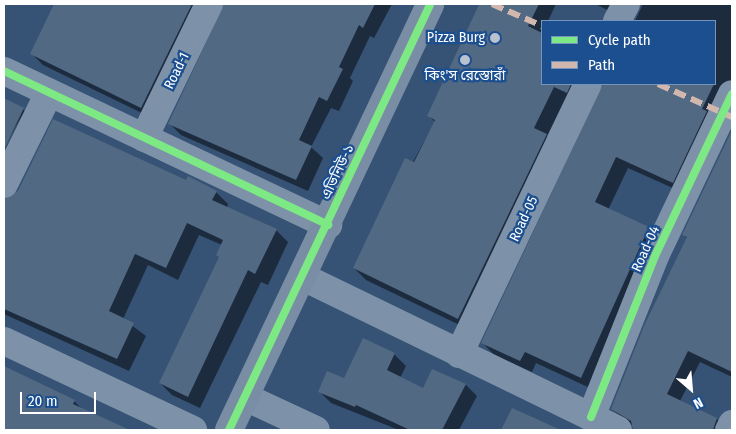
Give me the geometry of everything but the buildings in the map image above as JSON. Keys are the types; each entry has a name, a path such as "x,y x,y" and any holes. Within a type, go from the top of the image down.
{"street":[{"name":"Road-1","path":"144,138 209,4"},
{"name":"এভিনিউ-১","path":"229,430 328,224 430,4"},
{"path":"618,20 626,4"},
{"path":"4,71 328,224"},
{"name":"Road-05","path":"459,354 588,85"},
{"path":"4,184 49,93"},
{"name":"Road-04","path":"591,418 655,256 732,94"},
{"path":"302,277 618,430"},
{"path":"4,341 193,430"},
{"path":"245,396 316,430"},
{"path":"729,430 732,424"}],"marked path":[{"path":"492,4 541,26"},
{"path":"660,85 732,117"}],"cycle path":[{"path":"229,430 430,4"},
{"path":"4,71 328,225"},
{"path":"591,417 655,256 732,94"}],"place":[{"name":"Pizza Burg","path":"495,38"},
{"name":"কিং'স রেস্তোরাঁ","path":"465,60"}]}
